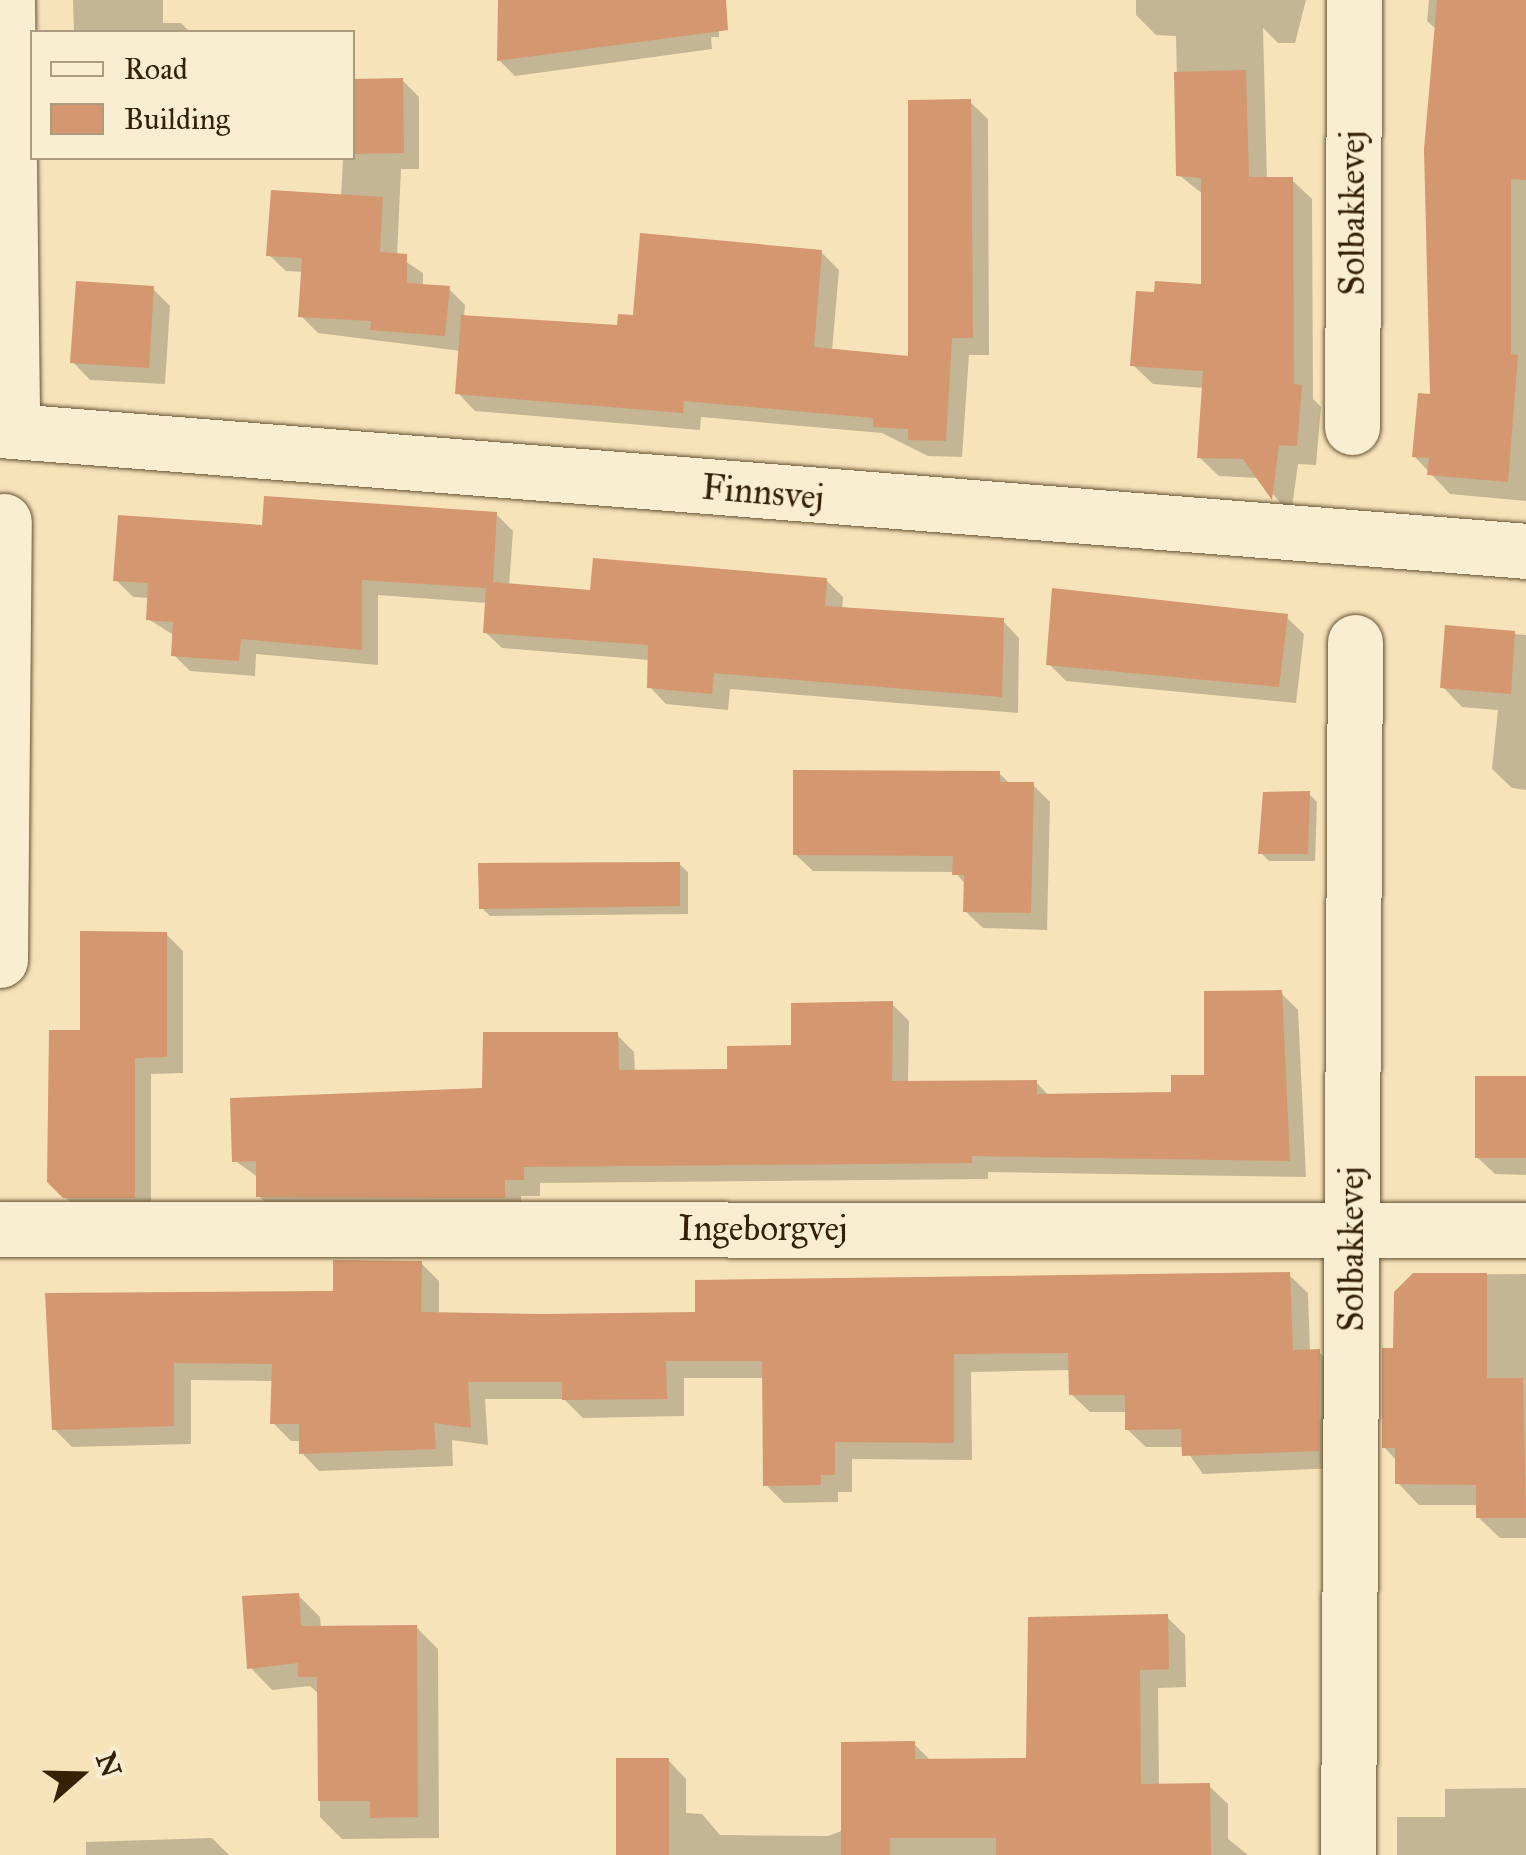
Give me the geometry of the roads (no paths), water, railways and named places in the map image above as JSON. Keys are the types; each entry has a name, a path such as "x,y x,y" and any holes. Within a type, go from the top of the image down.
{"street":[{"path":"6,430 8,0"},
{"name":"Solbakkevej","path":"1352,427 1354,0"},
{"name":"Finnsvej","path":"6,430 1526,551"},
{"path":"0,960 4,521"},
{"name":"Solbakkevej","path":"1348,1855 1355,642"},
{"name":"Ingeborgvej","path":"0,1229 1526,1230"}]}
